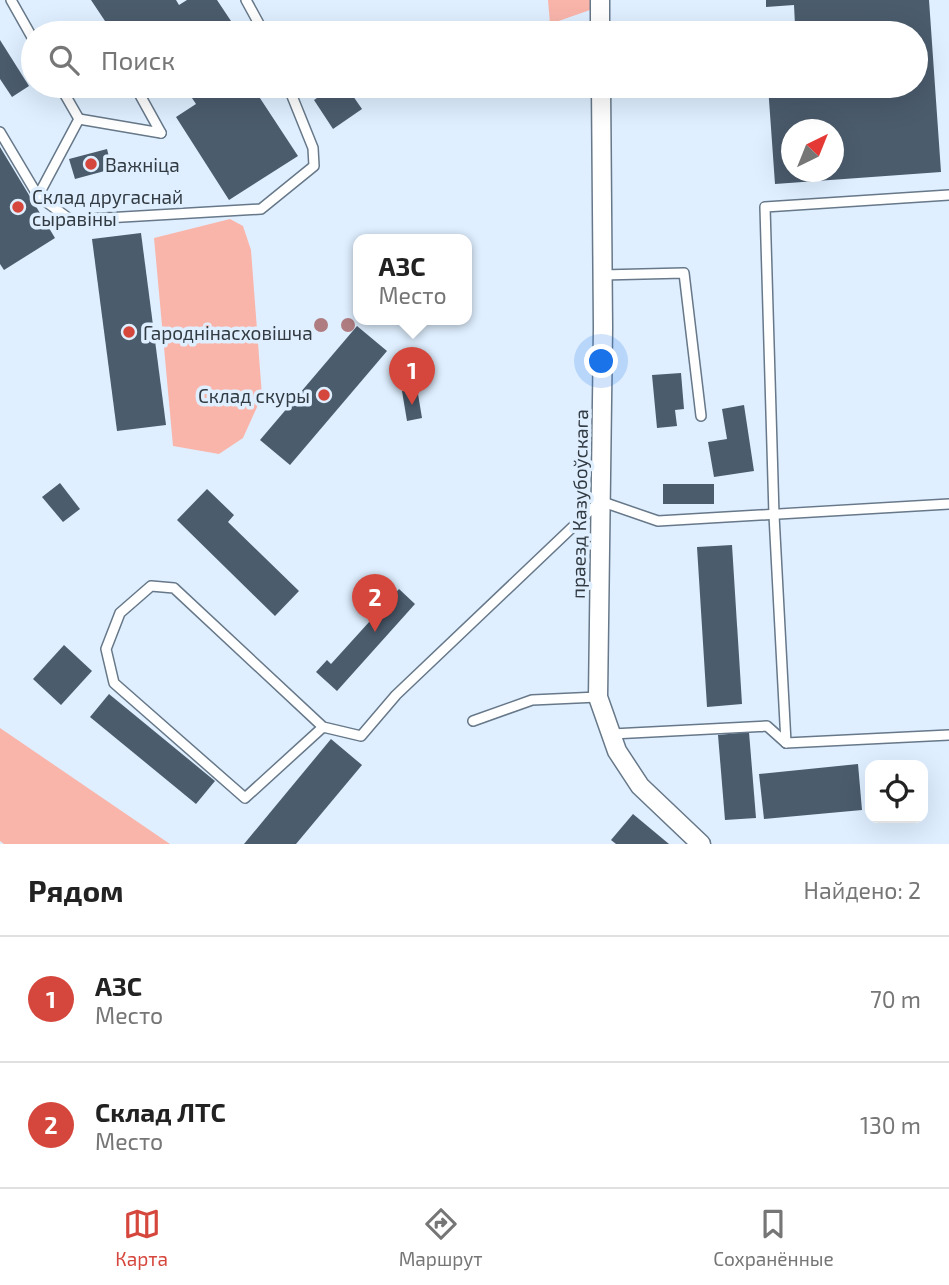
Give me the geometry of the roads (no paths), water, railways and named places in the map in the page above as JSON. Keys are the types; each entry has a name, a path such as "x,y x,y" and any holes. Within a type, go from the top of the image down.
{"street":[{"path":"600,0 600,21"},
{"name":"праезд Казубоўскага","path":"601,98 598,697 617,751 640,786 701,844"}],"lane":[{"path":"11,0 23,21"},
{"path":"246,0 257,21"},
{"path":"67,98 79,119"},
{"path":"79,119 161,132 142,98"},
{"path":"0,132 38,196 71,220 261,209 314,166 313,148 293,98"},
{"path":"38,196 79,119"},
{"path":"786,743 774,515 765,207 949,195"},
{"path":"602,275 684,273 701,416"},
{"path":"323,727 245,798 114,683 106,649 120,613 152,586 174,588 323,727 361,736 396,695 600,501 658,521 949,504"},
{"path":"473,721 532,699 598,697"},
{"path":"612,734 767,726 786,743 949,735"}],"place":[{"name":"Важніца","path":"91,164"},
{"name":"Склад другаснай сыравіны","path":"18,207"},
{"name":"Гароднінасховішча","path":"129,332"},
{"name":"Склад скуры","path":"324,395"},
{"name":"АЗС","path":"412,405"},
{"name":"Склад ЛТС","path":"375,632"}]}
